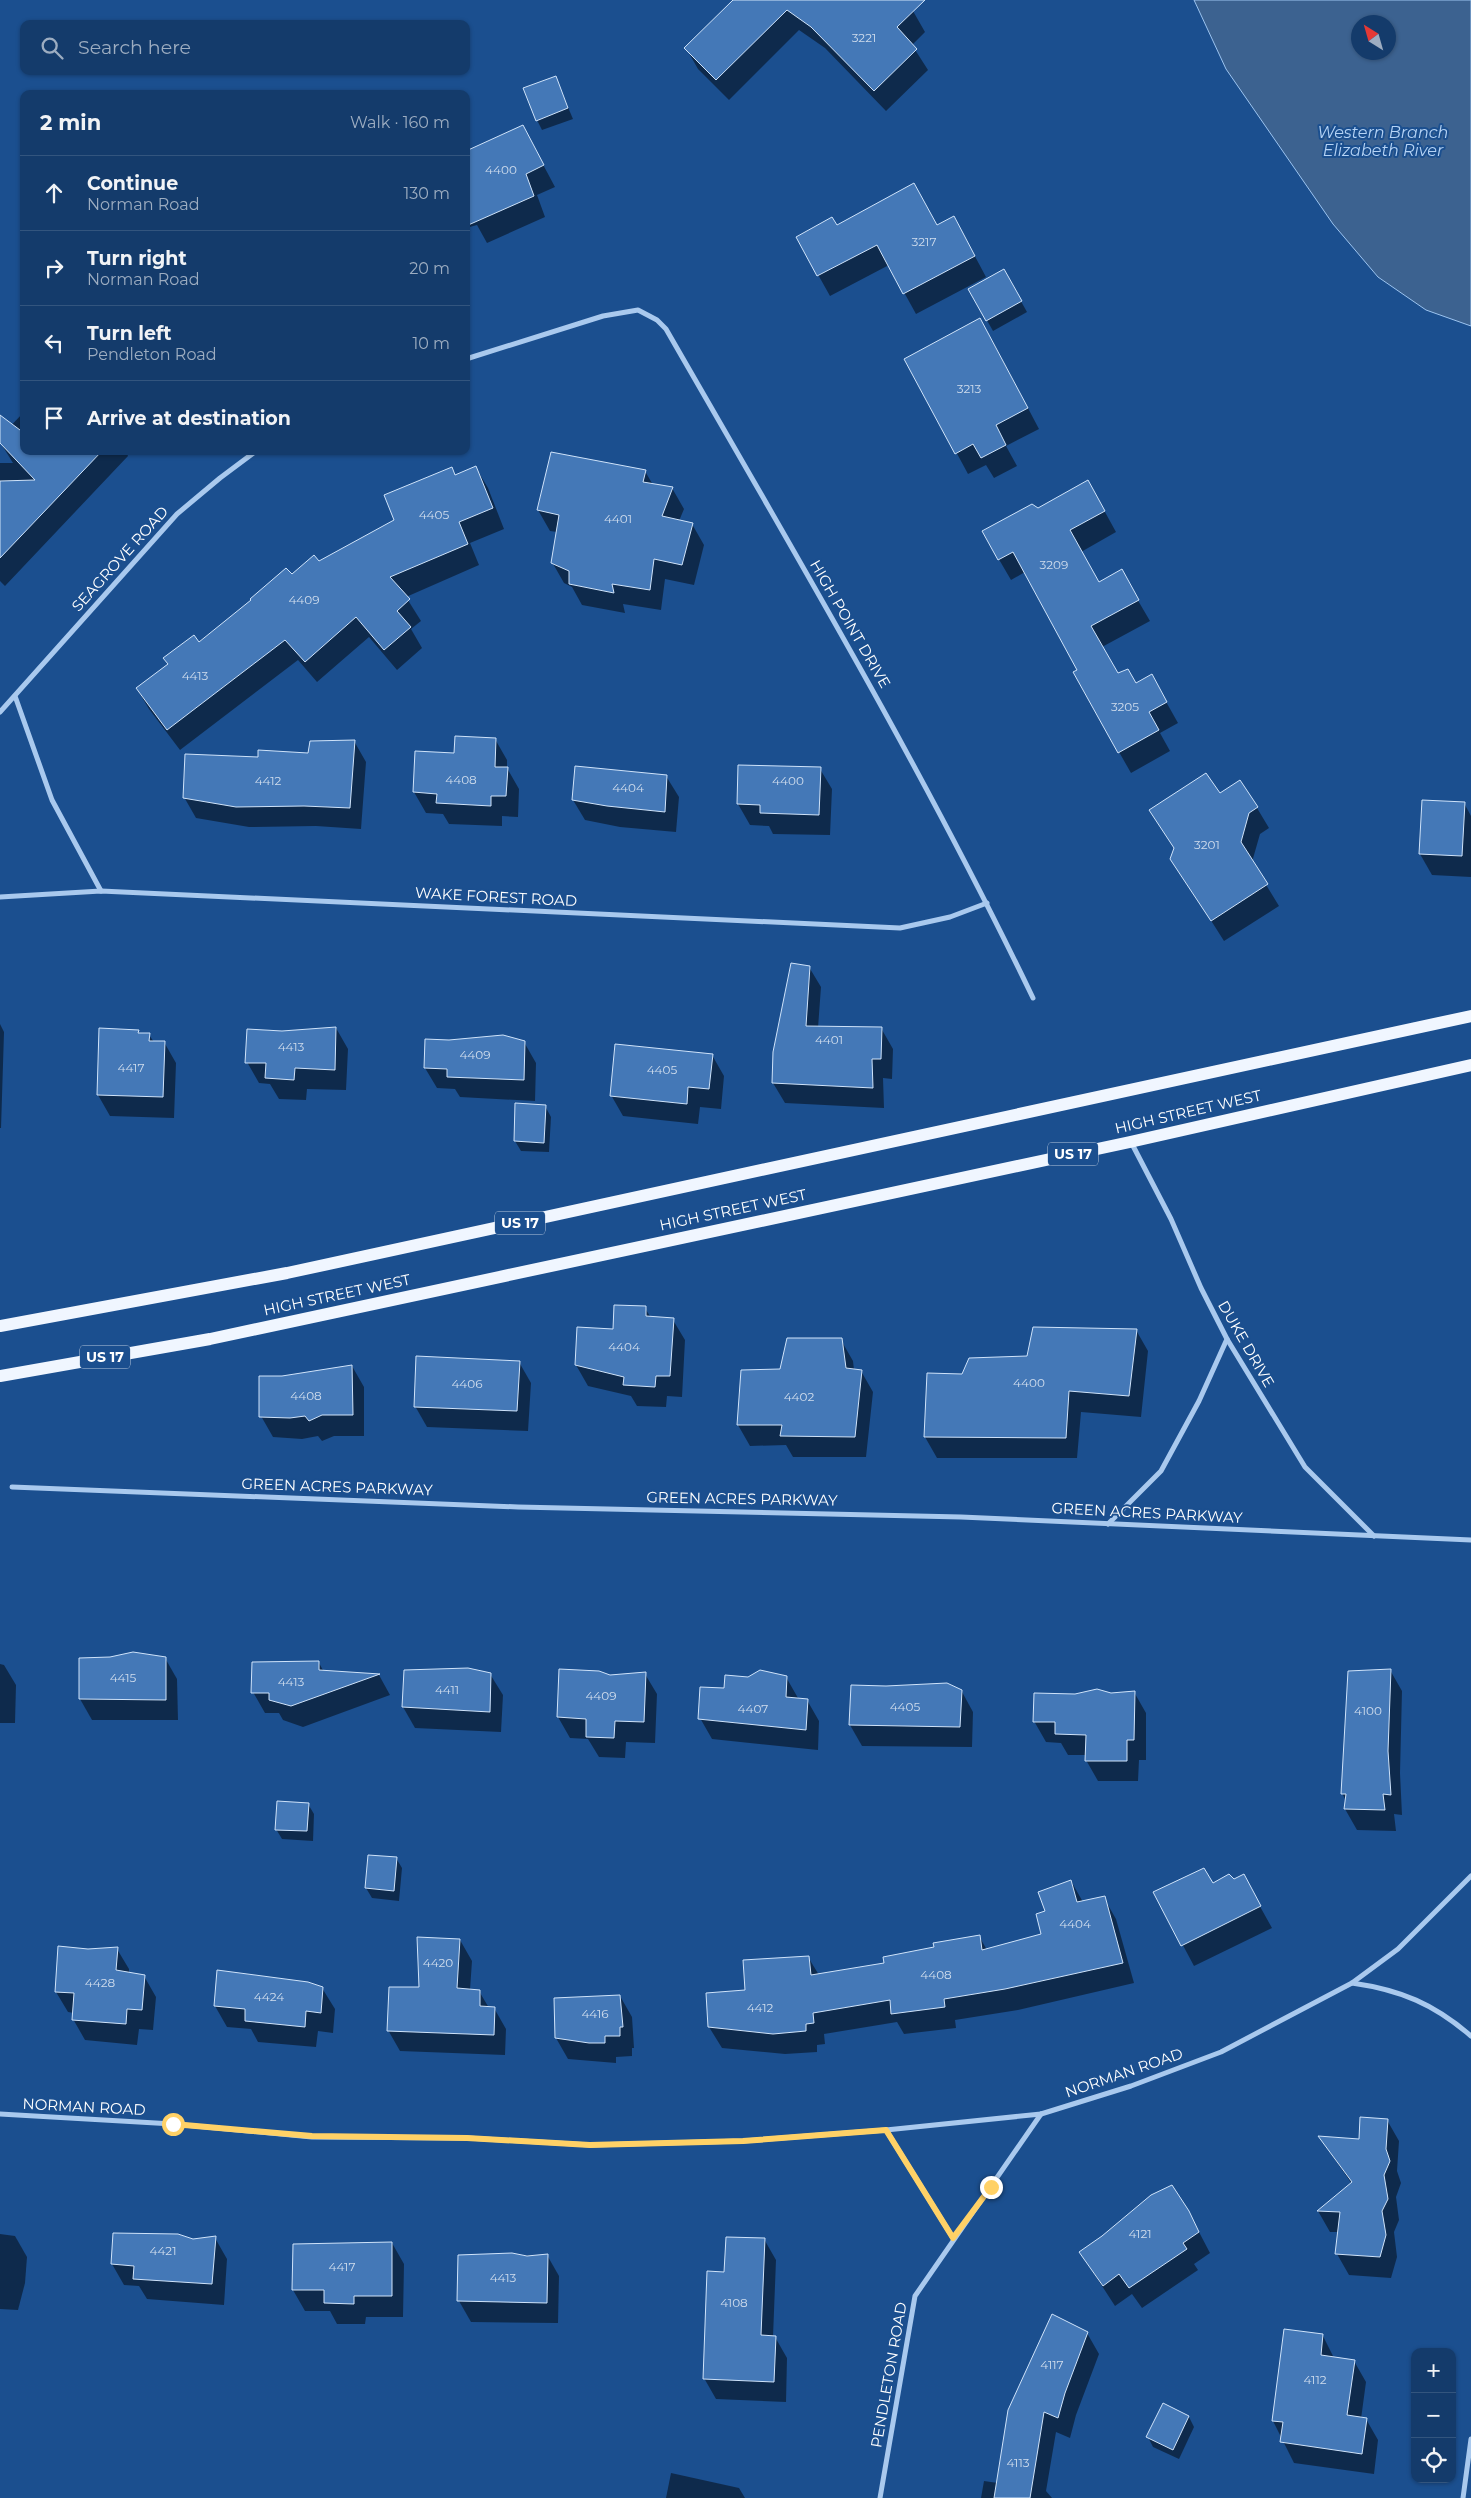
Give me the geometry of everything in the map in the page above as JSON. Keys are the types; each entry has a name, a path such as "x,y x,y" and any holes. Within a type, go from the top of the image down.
{"main road":[{"name":"US 17","path":"0,1326 287,1273 1471,1016"},
{"name":"HIGH STREET WEST","path":"0,1376 210,1339 1130,1142 1471,1065"}],"street":[{"name":"HIGH POINT DRIVE","path":"470,358 603,316 638,310 657,320 666,329 893,723 987,903 1033,998"},
{"name":"SEAGROVE ROAD","path":"0,712 177,514 251,455"},
{"path":"15,696 52,800 101,891"},
{"name":"WAKE FOREST ROAD","path":"0,896 101,891 900,928 950,917 987,903"},
{"name":"DUKE DRIVE","path":"1130,1142 1171,1219 1201,1288 1227,1339 1305,1467 1374,1536"},
{"path":"1108,1524 1161,1471 1198,1401 1227,1339"},
{"name":"GREEN ACRES PARKWAY","path":"12,1486 518,1507 961,1517 1471,1540"},
{"name":"NORMAN ROAD","path":"0,2114 173,2124 312,2136 467,2138 590,2145 743,2141 886,2130 1041,2114 1132,2086 1221,2052 1352,1983 1398,1949 1471,1876"},
{"path":"1352,1983 1380,1987 1415,1998 1448,2016 1471,2036"},
{"name":"PENDLETON ROAD","path":"880,2498 905,2364 915,2296 953,2238 1041,2114"},
{"path":"886,2130 953,2238"},
{"path":"1463,2498 1471,2439"}],"water":[{"name":"Western Branch Elizabeth River","path":"1194,0 1471,0 1471,326 1426,310 1378,277 1333,224 1226,69"}],"building":[{"path":"733,0 925,0 897,27 917,49 874,91 811,27 787,10 716,80 684,48"},
{"path":"556,76 568,108 536,121 523,88"},
{"path":"523,125 544,165 526,174 534,196 470,224 470,149"},
{"path":"914,183 937,225 954,216 975,256 903,294 877,245 817,276 796,237 832,217 837,225"},
{"path":"1004,269 1022,301 986,321 968,289"},
{"path":"980,318 1028,408 996,425 1006,445 981,458 973,444 955,454 904,359"},
{"path":"0,415 20,430 20,455 98,455 0,558 0,481 35,480 0,443"},
{"path":"551,452 646,470 643,482 673,487 662,516 693,523 682,565 654,559 650,590 612,584 614,593 569,584 569,571 551,563 559,515 537,510"},
{"path":"476,466 493,508 459,522 468,544 390,577 410,599 397,611 411,627 384,650 356,617 305,662 285,640 167,730 136,688 168,664 163,658 194,635 199,642 251,600 286,568 292,574 314,555 319,561 394,520 384,495 452,467 455,475"},
{"path":"1088,480 1105,511 1070,530 1099,582 1122,569 1139,600 1091,626 1118,673 1128,669 1136,683 1152,674 1167,702 1149,712 1159,730 1118,753 1073,672 1077,670 1013,552 998,560 982,531 1032,504 1038,508"},
{"path":"455,736 496,738 495,767 508,767 506,796 491,796 491,806 436,803 437,794 413,792 415,751 454,753"},
{"path":"355,740 350,808 304,806 236,807 183,798 185,754 258,757 258,750 308,753 310,741"},
{"path":"738,765 821,767 819,815 760,813 760,805 737,804"},
{"path":"575,766 667,775 665,812 572,800"},
{"path":"1206,773 1220,793 1240,780 1258,807 1249,813 1241,842 1268,884 1211,921 1170,859 1174,848 1149,810"},
{"path":"1422,800 1465,802 1462,856 1419,854"},
{"path":"791,963 810,966 806,1026 882,1027 881,1059 872,1059 873,1088 772,1083 773,1052"},
{"path":"336,1027 335,1070 295,1068 294,1080 265,1078 266,1063 245,1063 247,1029 282,1031"},
{"path":"99,1028 139,1030 138,1033 150,1033 149,1041 165,1041 163,1097 97,1095"},
{"path":"503,1035 525,1041 524,1080 447,1077 447,1069 424,1068 425,1039 449,1040"},
{"path":"615,1044 713,1054 709,1089 688,1087 687,1104 610,1096"},
{"path":"515,1103 546,1105 544,1143 514,1141"},
{"path":"614,1305 646,1306 646,1316 674,1318 670,1376 656,1376 655,1387 623,1385 624,1377 575,1365 577,1327 613,1329"},
{"path":"1033,1327 1137,1329 1129,1396 1069,1391 1066,1438 924,1437 927,1373 962,1374 969,1358 1027,1356"},
{"path":"787,1338 842,1338 846,1368 862,1370 855,1437 780,1436 782,1425 737,1425 741,1370 780,1369"},
{"path":"416,1356 520,1361 517,1411 414,1407"},
{"path":"352,1365 353,1415 322,1415 309,1421 305,1416 290,1418 259,1417 259,1376 282,1376"},
{"path":"133,1652 166,1657 166,1700 79,1699 79,1658 110,1657"},
{"path":"319,1661 319,1670 380,1674 291,1706 269,1700 269,1693 251,1693 252,1662"},
{"path":"468,1668 491,1673 490,1712 402,1707 404,1670"},
{"path":"559,1669 599,1671 610,1675 646,1672 644,1722 615,1721 614,1738 586,1737 586,1719 557,1717"},
{"path":"1391,1669 1388,1751 1391,1795 1383,1794 1385,1810 1344,1809 1346,1794 1341,1794 1348,1671"},
{"path":"760,1670 787,1676 786,1697 808,1699 806,1730 698,1719 700,1687 724,1688 725,1675 748,1677"},
{"path":"947,1683 962,1690 960,1727 849,1725 851,1685 886,1686"},
{"path":"1097,1689 1111,1693 1135,1691 1134,1740 1127,1740 1127,1761 1085,1761 1086,1735 1055,1734 1055,1722 1033,1722 1034,1693 1075,1694"},
{"path":"277,1801 309,1803 307,1831 275,1830"},
{"path":"368,1855 397,1857 394,1891 365,1888"},
{"path":"1204,1868 1213,1883 1229,1874 1234,1879 1244,1874 1261,1906 1181,1946 1153,1892"},
{"path":"1071,1880 1077,1902 1105,1896 1123,1963 1005,1989 944,1999 945,2007 891,2014 890,2000 813,2013 814,2023 806,2024 806,2031 773,2034 708,2027 706,1993 745,1990 743,1960 809,1956 811,1975 884,1963 883,1957 934,1947 933,1943 980,1935 982,1950 1041,1934 1036,1914 1045,1911 1038,1892"},
{"path":"417,1937 460,1939 457,1988 480,1990 480,2006 495,2007 494,2035 387,2031 389,1987 419,1987"},
{"path":"58,1946 88,1949 118,1947 116,1970 145,1975 142,2010 127,2009 126,2024 72,2020 74,1993 55,1992"},
{"path":"217,1970 308,1982 323,1987 321,2013 306,2011 305,2027 245,2021 245,2009 214,2006"},
{"path":"620,1995 623,2027 620,2027 620,2036 605,2036 605,2043 589,2043 555,2038 554,1998"},
{"path":"1360,2117 1388,2119 1386,2149 1390,2161 1384,2175 1388,2199 1382,2211 1386,2235 1380,2257 1335,2254 1340,2212 1317,2211 1352,2182 1318,2136 1359,2139"},
{"path":"1172,2185 1189,2211 1199,2232 1183,2243 1187,2249 1129,2288 1119,2274 1103,2286 1079,2252 1102,2236 1151,2195"},
{"path":"113,2233 178,2234 193,2239 216,2236 212,2284 133,2279 134,2266 111,2264"},
{"path":"726,2237 765,2238 761,2335 776,2336 774,2382 703,2379 707,2271 724,2272"},
{"path":"392,2242 392,2296 354,2296 354,2304 324,2303 324,2290 292,2290 293,2244"},
{"path":"512,2253 527,2256 548,2254 547,2303 457,2301 458,2255"},
{"path":"1052,2314 1088,2332 1065,2393 1058,2418 1044,2412 1030,2498 994,2498 1008,2410"},
{"path":"1284,2329 1323,2334 1321,2355 1355,2360 1347,2415 1367,2418 1362,2454 1280,2442 1283,2422 1272,2421"},
{"path":"1163,2403 1189,2416 1173,2450 1146,2437"}],"route":[{"path":"173,2124 312,2136 467,2138 590,2145 743,2141 886,2130 953,2238 991,2187"}]}
